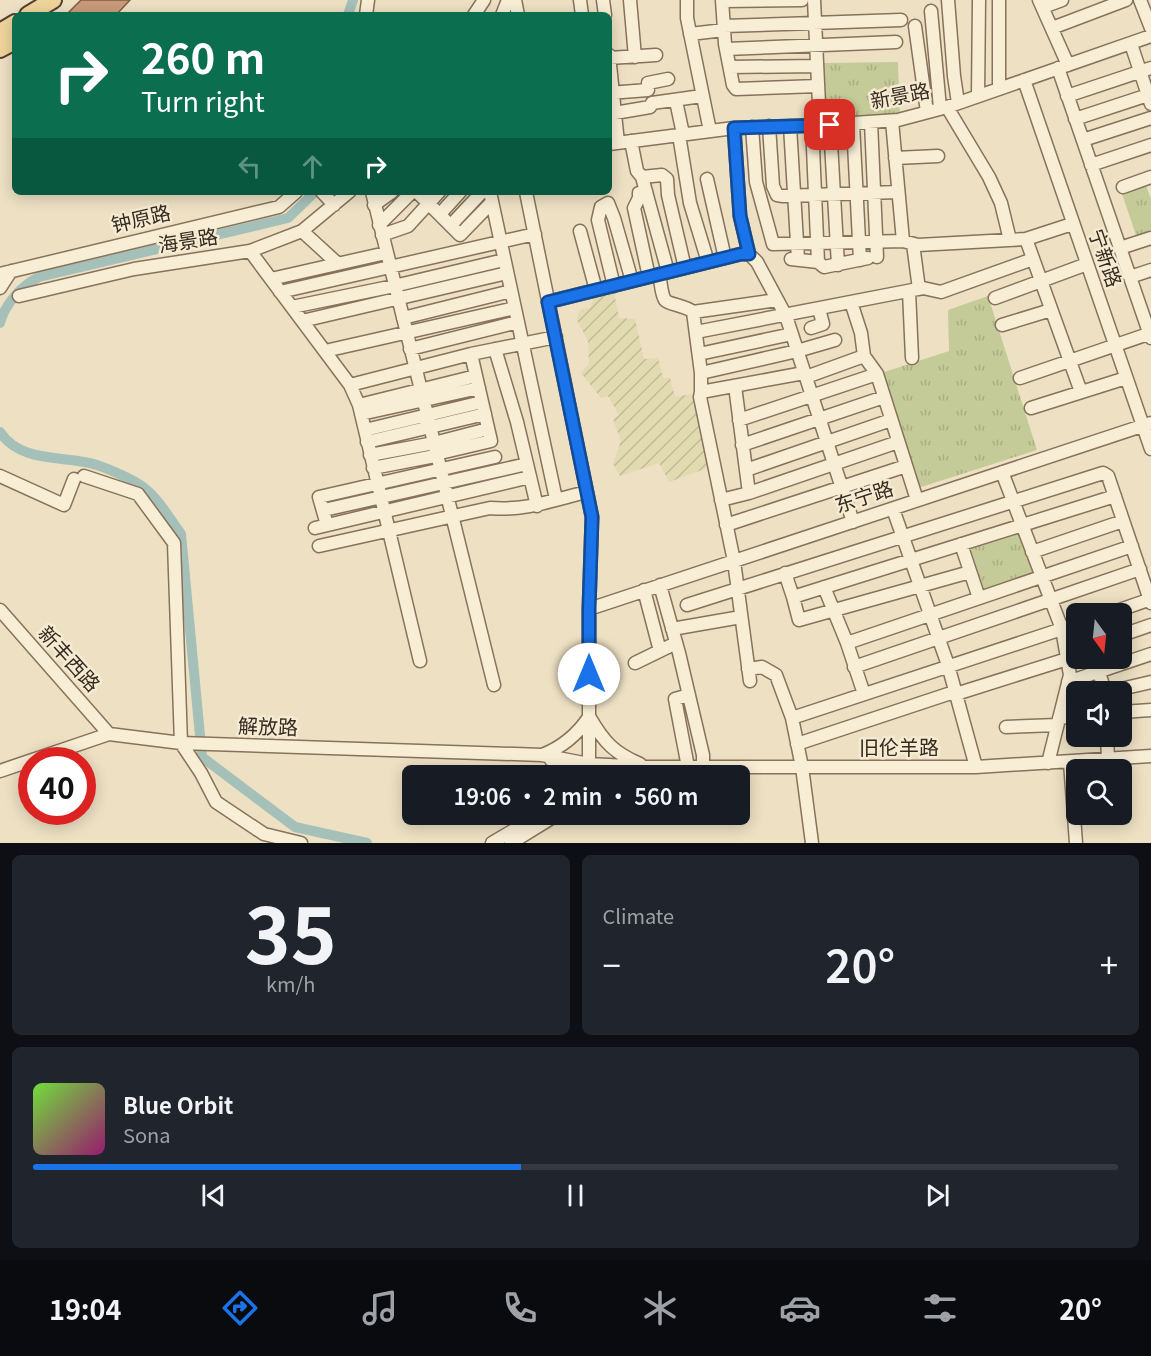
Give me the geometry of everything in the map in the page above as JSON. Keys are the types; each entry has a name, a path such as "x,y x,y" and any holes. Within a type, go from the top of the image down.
{"main road":[{"path":"33,12 53,0"},
{"path":"51,12 65,0"}],"street":[{"path":"630,0 635,57"},
{"path":"687,0 690,34 710,131"},
{"path":"802,0 722,1 726,49 733,85 736,89 818,86"},
{"path":"814,0 820,125 815,195 818,262"},
{"path":"948,0 954,76 949,106"},
{"path":"978,96 979,0"},
{"path":"999,0 999,88"},
{"path":"1020,378 1115,344 1150,335 1145,301 1130,277 1067,96 1063,67 1052,28 1041,4 1062,0"},
{"path":"1052,28 1126,0"},
{"path":"1140,0 1151,28"},
{"path":"931,11 949,106 1001,203 1010,240"},
{"path":"690,34 724,28 901,20"},
{"path":"915,26 927,112"},
{"name":"新景路","path":"613,144 734,128 892,121 949,106 1151,36"},
{"path":"726,49 896,42"},
{"path":"1075,119 1150,97 1146,70 1131,44"},
{"path":"612,57 656,55"},
{"path":"730,67 817,66"},
{"path":"1067,96 1146,70"},
{"path":"612,93 648,90 648,83 668,79"},
{"name":"宁新路","path":"1024,80 1126,378 1147,425 1151,449"},
{"path":"613,144 612,113 650,107 652,103 702,96"},
{"path":"676,101 690,203 708,262"},
{"path":"1083,140 1151,118"},
{"path":"892,121 898,192 908,242 914,290 912,358"},
{"path":"790,126 797,243 795,259 818,262 824,267 879,256 876,242 871,122"},
{"path":"853,124 860,260"},
{"path":"820,125 834,194 838,265"},
{"path":"769,126 774,190 779,195 898,192"},
{"path":"752,127 756,182 772,244 908,242 918,245 1026,239 1072,224"},
{"path":"734,128 740,216 749,254 757,261 786,316 853,522"},
{"path":"631,141 637,171 642,177 645,191 665,300 669,303 687,306 693,312 701,373 700,397 734,561 749,675 762,667 776,675 792,718 802,767 812,843"},
{"path":"1091,165 1151,145"},
{"path":"896,158 938,156"},
{"path":"642,177 662,175 667,179 668,195 685,268"},
{"path":"1123,187 1151,177"},
{"path":"706,179 725,258"},
{"path":"645,191 639,193 634,208 635,214 659,274"},
{"name":"钟原路","path":"0,288 5,273 279,207 293,195"},
{"path":"325,195 334,205"},
{"name":"海景路","path":"19,297 134,269 250,251 302,231 346,195"},
{"path":"381,230 410,195"},
{"path":"420,195 460,235 491,197"},
{"path":"381,230 408,226 436,195"},
{"path":"440,214 457,195"},
{"path":"451,225 479,195"},
{"path":"527,195 592,517 586,765"},
{"path":"491,197 556,499"},
{"path":"373,198 494,685"},
{"path":"614,286 598,220 601,207 608,203 615,219 632,281"},
{"path":"615,219 635,214"},
{"path":"302,231 337,263"},
{"path":"580,231 596,290"},
{"path":"280,292 534,234"},
{"path":"1120,248 1151,238"},
{"path":"1026,239 1081,392"},
{"path":"250,251 350,385 360,409 420,661"},
{"path":"271,279 386,253"},
{"path":"548,302 749,254"},
{"path":"696,332 914,290 941,292 1033,259"},
{"path":"292,307 504,260"},
{"path":"995,298 1087,264"},
{"path":"1130,277 1151,270"},
{"path":"302,321 507,273"},
{"path":"403,318 511,291"},
{"path":"693,312 777,300"},
{"path":"851,303 861,333 864,356 877,374 917,501"},
{"path":"325,351 514,308"},
{"path":"811,328 823,324 819,309"},
{"path":"1002,325 1051,310"},
{"path":"410,348 518,322"},
{"path":"699,354 792,334"},
{"path":"350,385 471,354 556,337"},
{"path":"701,373 835,340"},
{"path":"495,350 537,506"},
{"path":"435,448 491,441 471,354"},
{"path":"701,392 805,375 864,356"},
{"path":"739,420 877,374"},
{"path":"1031,408 1126,378"},
{"path":"360,409 478,382"},
{"path":"735,386 749,493"},
{"path":"742,444 884,397"},
{"path":"366,436 484,408"},
{"path":"746,470 891,420"},
{"name":"东宁路","path":"589,609 1147,425"},
{"path":"721,500 749,493 898,442"},
{"path":"372,461 435,456 435,448"},
{"path":"495,457 320,497 324,510 321,526 530,477"},
{"path":"324,510 527,464"},
{"path":"726,525 906,466"},
{"path":"1002,472 1066,642"},
{"path":"687,605 1103,472 1108,476 1151,600 1132,606"},
{"path":"0,476 64,505 79,477 138,494 174,543 181,743 201,773 216,802 264,834 301,843"},
{"path":"320,546 490,508 509,510 537,506 587,492"},
{"path":"793,597 1115,496"},
{"path":"893,508 948,665 976,767"},
{"path":"1032,552 1123,521"},
{"path":"961,544 979,598"},
{"path":"847,642 1132,546"},
{"path":"854,667 1140,569"},
{"path":"785,573 799,620 970,572"},
{"path":"660,585 703,755 703,765"},
{"path":"824,587 847,642 864,694"},
{"path":"644,590 660,651"},
{"name":"新丰西路","path":"0,609 109,734"},
{"path":"672,629 741,617"},
{"path":"1132,632 1151,626"},
{"path":"792,718 1066,628"},
{"path":"634,663 676,643"},
{"path":"1071,681 1151,654"},
{"path":"797,744 948,694 956,694 1066,655"},
{"path":"1099,672 1102,681"},
{"path":"1132,686 1151,682"},
{"path":"1048,763 1066,690"},
{"path":"688,694 675,699 688,765"},
{"path":"1132,711 1151,710"},
{"path":"542,755 556,750 569,741 589,717"},
{"path":"589,717 614,751 642,765"},
{"path":"1006,727 1066,719"},
{"name":"解放路","path":"0,771 109,734 181,743 542,755 571,765"},
{"path":"1107,747 1108,759"},
{"path":"542,755 561,765"},
{"name":"旧伦羊路","path":"1108,759 1151,756"},
{"name":"旧伦羊路","path":"750,767 976,767 1066,762"},
{"path":"492,843 523,825"},
{"path":"512,843 541,825"},
{"path":"1075,825 1076,843"}],"shaded area":[{"path":"614,292 619,318 635,319 644,359 658,358 663,378 670,378 675,397 693,394 710,467 669,482 659,463 620,476 613,464 621,441 613,419 619,415 608,396 601,398 581,373 589,364 588,341 577,320 578,313 582,309 590,308 595,296"}],"green space":[{"path":"898,62 900,115 825,118 822,63"},
{"path":"1145,183 1151,199 1151,234 1137,238 1121,191"},
{"path":"988,296 1037,450 915,489 878,374 949,351 948,310"},
{"path":"1020,528 1036,575 981,594 965,547"}],"building":[{"path":"81,0 130,0 119,12 69,12"}],"waterway":[{"path":"349,12 353,0"},
{"path":"0,323 15,296 39,277 288,218 312,195"},
{"path":"0,432 9,442 31,454 97,465 134,481 154,497 181,534 202,757 295,827 367,843"}],"route":[{"path":"589,674 592,517 548,302 741,254 749,254 740,216 734,128 830,125"}]}
